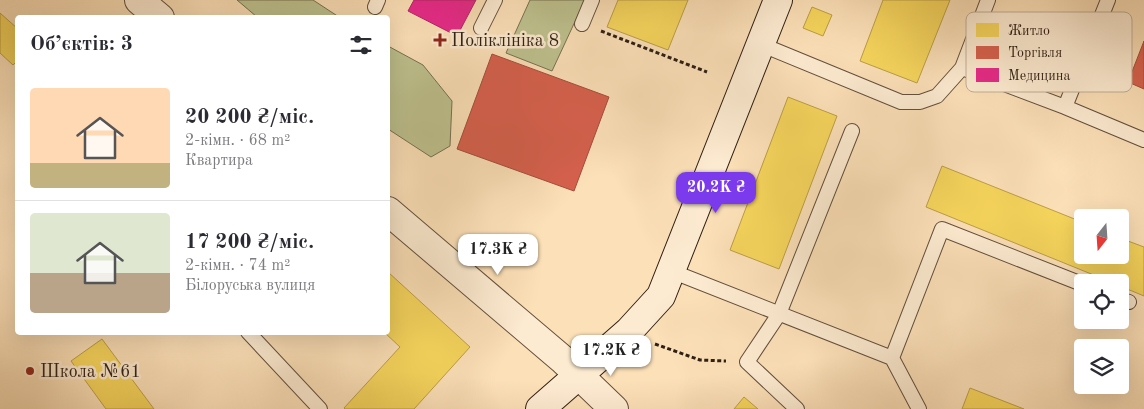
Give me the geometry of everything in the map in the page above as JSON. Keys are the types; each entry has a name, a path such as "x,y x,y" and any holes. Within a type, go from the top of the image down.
{"street":[{"path":"139,0 156,15"},
{"path":"540,409 629,331 661,296 778,0"},
{"path":"390,213 562,359 614,409"}],"lane":[{"path":"481,28 495,0"},
{"path":"582,24 592,0"},
{"path":"983,12 988,0"},
{"path":"1103,12 1108,0"},
{"path":"760,44 901,102 920,102 937,96 962,68 966,58"},
{"path":"962,68 966,70"},
{"path":"1025,92 1144,140"},
{"path":"1065,107 1071,92"},
{"path":"797,409 747,362 779,314 852,131"},
{"path":"892,358 942,229 1074,281"},
{"path":"671,270 892,358 919,409"},
{"path":"251,335 320,409"}],"path":[{"path":"582,24 707,72"},
{"path":"629,331 657,345 700,360 747,362"}],"green space":[{"path":"237,0 313,0 336,15 255,15"},
{"path":"530,0 585,0 552,71 506,53"},
{"path":"390,47 423,65 452,101 450,146 431,157 390,130"}],"building: Житло":[{"path":"618,0 688,0 668,50 607,27"},
{"path":"883,0 950,0 917,83 860,61"},
{"path":"812,7 832,15 823,36 803,28"},
{"path":"0,13 15,26 15,63 13,65 0,53"},
{"path":"788,97 837,116 779,269 730,250"},
{"path":"942,166 1074,219 1074,264 1129,264 1129,241 1144,247 1144,296 1129,290 1129,274 1091,274 926,207"},
{"path":"390,274 470,347 414,409 345,409 344,408 400,347 387,335 390,335"},
{"path":"102,339 154,409 106,409 71,361"},
{"path":"970,388 1024,409 962,409"},
{"path":"744,397 758,409 734,409"}],"building: Торгівля":[{"path":"1144,41 1144,89 1132,84 1132,72"},
{"path":"492,54 609,97 574,191 457,149"}],"building: Медицина":[{"path":"414,0 476,0 457,36 408,11"}],"place":[{"name":"Поліклініка 8","path":"440,40"},
{"name":"Школа №61","path":"30,371"}]}
